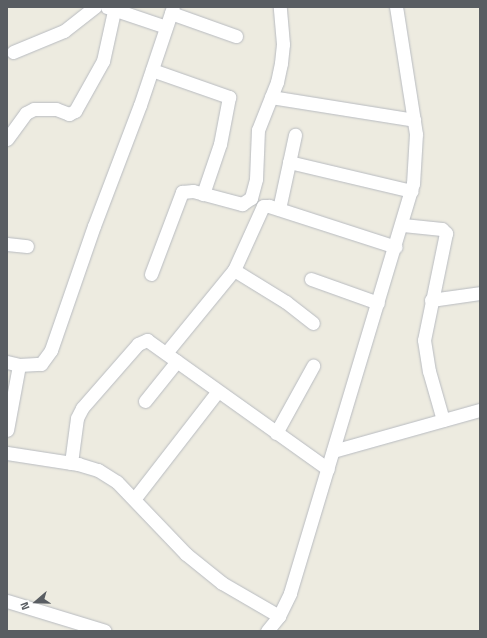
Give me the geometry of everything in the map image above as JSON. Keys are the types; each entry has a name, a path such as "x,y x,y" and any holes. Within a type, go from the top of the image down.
{"street":[{"path":"13,52 64,31 95,7"},
{"path":"151,274 182,192 193,191 242,204 251,198 256,179 258,130 271,97 281,63 283,44 280,7"},
{"path":"267,631 279,616 290,593 412,191 416,160 414,120 396,7"},
{"path":"7,139 26,113 34,109 56,109 70,114 75,111 103,61 110,9 166,27"},
{"path":"7,430 13,364 37,366 46,359 152,70 172,10 236,36"},
{"path":"152,70 229,97 220,144 203,194"},
{"path":"271,97 414,120"},
{"path":"279,209 295,135"},
{"path":"289,162 412,191"},
{"path":"166,353 234,270 261,209 266,205 396,247"},
{"path":"402,225 442,229 446,233 425,333 425,353 444,420"},
{"path":"7,244 27,246"},
{"path":"234,270 286,302 313,323"},
{"path":"311,279 378,303"},
{"path":"431,300 480,293"},
{"path":"71,463 77,418 92,396 142,340 152,343 328,469"},
{"path":"145,401 176,361"},
{"path":"276,433 313,366"},
{"path":"135,498 218,391"},
{"path":"333,451 480,410"},
{"path":"7,453 71,463 98,470 118,482 135,498 186,554 222,583 279,616"},
{"path":"7,601 105,631"}]}
